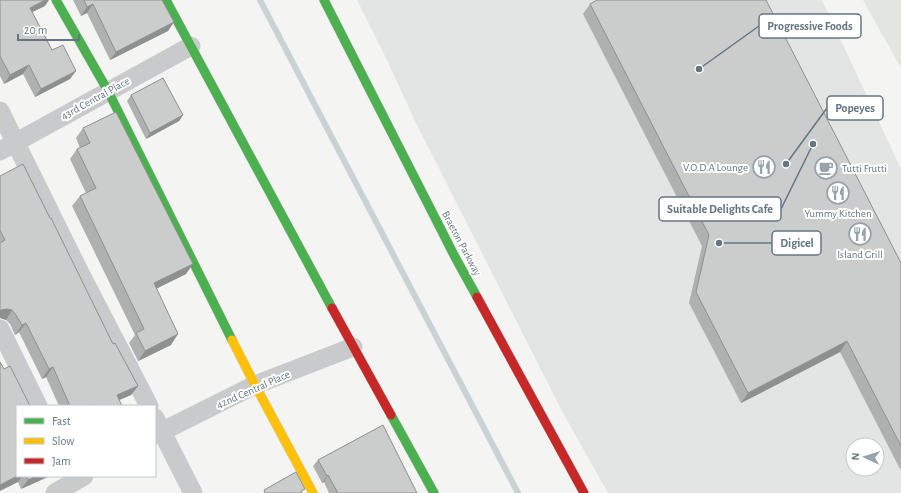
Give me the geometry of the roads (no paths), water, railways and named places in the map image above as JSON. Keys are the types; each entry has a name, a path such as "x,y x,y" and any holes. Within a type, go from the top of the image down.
{"street":[{"path":"56,0 108,91 255,385 313,493"},
{"path":"166,0 353,347 434,493"},
{"name":"Braeton Parkway","path":"324,0 455,257 584,493"},
{"name":"43rd Central Place","path":"8,147 191,46"},
{"path":"0,111 8,147 79,271 148,405"},
{"path":"0,329 38,405"},
{"name":"42nd Central Place","path":"157,428 255,385 353,347"},
{"path":"157,428 193,493"},
{"path":"55,493 78,482"}],"waterway":[{"path":"260,0 518,493"}],"place":[{"name":"Progressive Foods","path":"699,69"},
{"name":"Suitable Delights Cafe","path":"813,144"},
{"name":"Popeyes","path":"786,164"},
{"name":"V.O.D.A Lounge","path":"764,167"},
{"name":"Tutti Frutti","path":"826,168"},
{"name":"Yummy Kitchen","path":"838,193"},
{"name":"Island Grill","path":"860,234"},
{"name":"Digicel","path":"719,243"}]}
